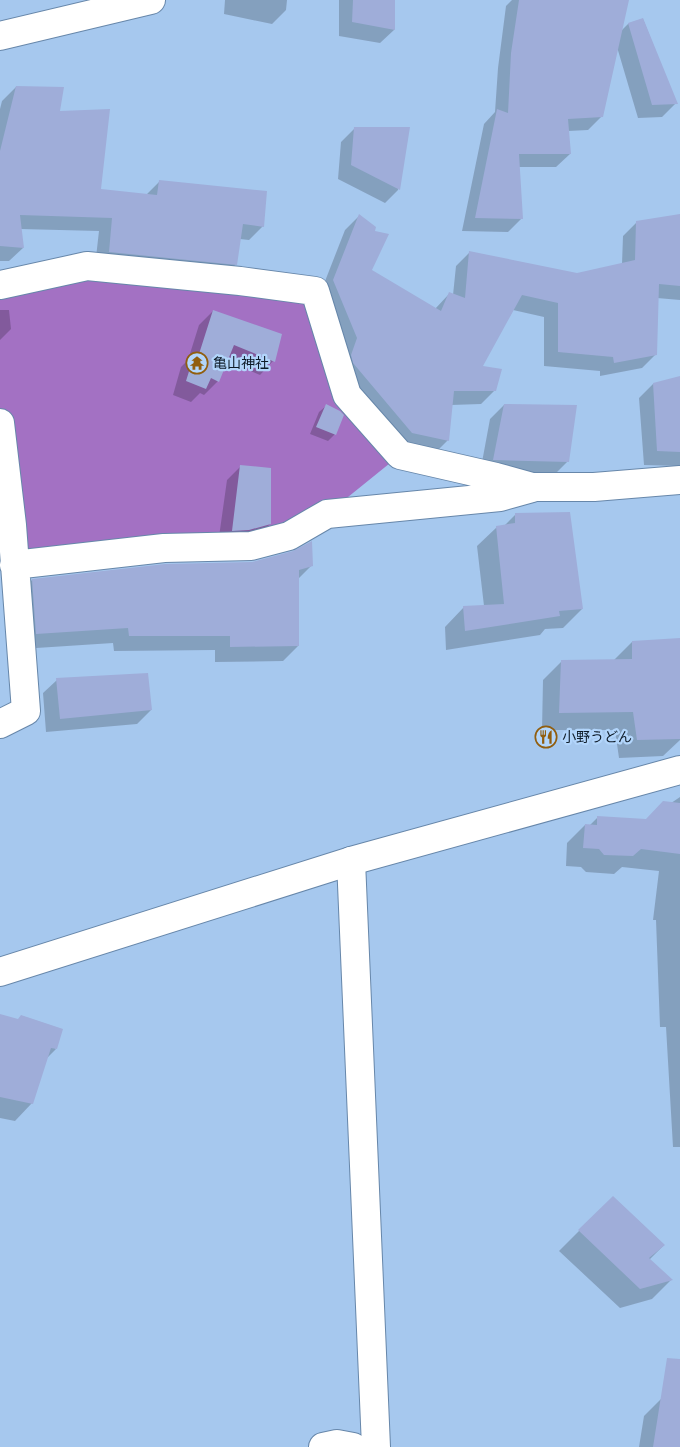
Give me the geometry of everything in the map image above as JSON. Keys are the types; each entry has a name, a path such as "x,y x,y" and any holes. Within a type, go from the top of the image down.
{"street":[{"path":"0,36 152,0"},
{"path":"0,285 87,266 240,281 315,292 347,395 400,455 496,477 532,488"},
{"path":"0,424 26,711 0,724"},
{"path":"14,565 164,548 251,546 289,536 327,514 500,497 532,488 594,487 680,480"},
{"path":"0,972 351,860 680,770"},
{"path":"351,860 376,1447"},
{"path":"323,1447 338,1444 353,1447"}],"shaded area":[{"path":"87,266 315,291 347,395 400,455 327,514 289,536 14,565 0,423 0,285"}],"building":[{"path":"353,0 395,0 395,30 352,22"},
{"path":"519,0 629,0 603,117 568,119 571,154 519,154 523,219 475,218 497,109 508,113 511,53"},
{"path":"643,18 678,104 652,105 628,23"},
{"path":"16,86 64,87 60,111 110,109 101,189 157,195 159,180 267,191 264,227 243,224 237,265 109,252 112,218 20,215 24,248 0,246 0,151"},
{"path":"354,127 410,127 400,190 351,165"},
{"path":"359,214 376,227 375,231 389,234 372,270 441,311 449,292 465,298 469,251 577,273 635,260 636,221 680,214 680,286 659,284 657,355 614,363 613,357 558,352 558,303 522,295 483,366 502,369 496,391 454,391 449,441 412,433 353,363 351,355 357,338 333,280"},
{"path":"213,310 282,334 275,362 234,345 219,382 211,378 206,389 186,381 195,352 199,354"},
{"path":"680,376 680,452 657,451 653,383"},
{"path":"326,404 344,415 336,435 316,427"},
{"path":"504,404 577,405 569,462 493,460"},
{"path":"240,465 271,468 271,524 249,530 232,531"},
{"path":"570,512 583,609 559,611 560,616 465,631 463,606 504,604 496,526 515,523 515,513"},
{"path":"312,541 313,566 299,570 299,646 230,647 230,636 129,636 128,628 36,634 32,579 165,564 252,562 293,551"},
{"path":"680,638 680,739 637,740 633,712 559,713 561,660 632,659 632,641"},
{"path":"148,673 152,710 60,719 56,678"},
{"path":"663,801 680,803 680,854 641,849 633,856 604,855 599,849 583,848 585,824 597,825 597,816 646,819"},
{"path":"0,1014 18,1019 21,1015 63,1029 57,1049 51,1048 33,1104 0,1097"},
{"path":"613,1196 665,1245 649,1258 673,1280 640,1289 578,1230"},
{"path":"667,1358 680,1359 680,1447 653,1447"}],"place":[{"name":"亀山神社","path":"197,363"},
{"name":"小野うどん","path":"546,737"}]}
